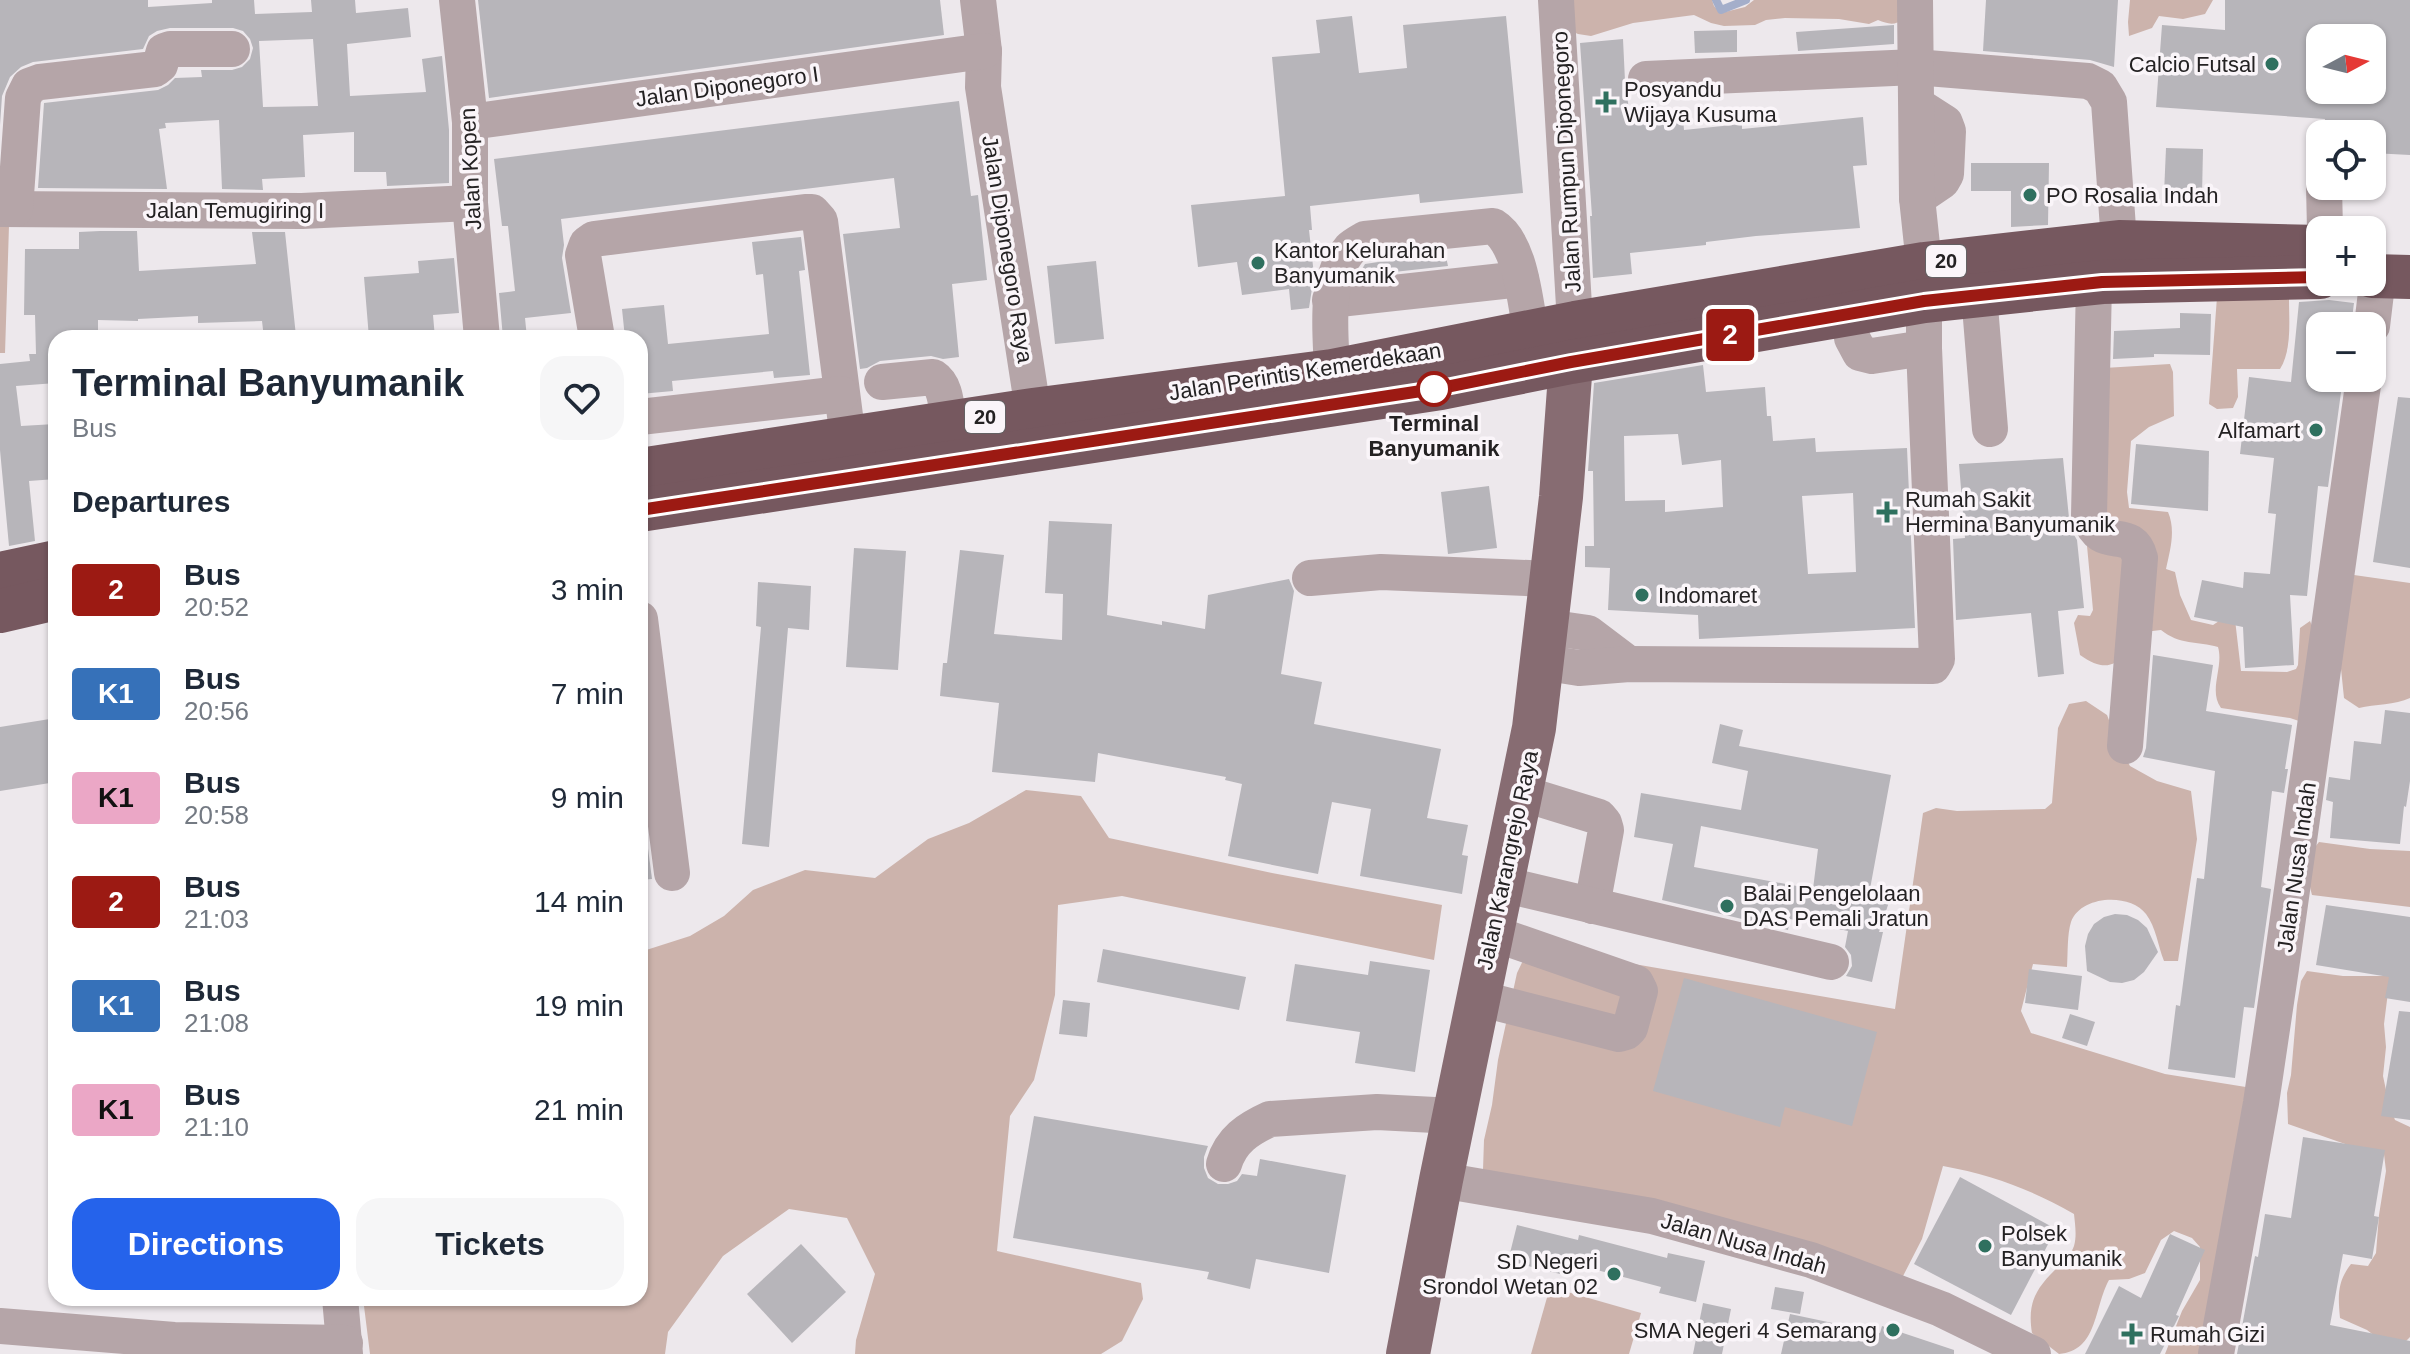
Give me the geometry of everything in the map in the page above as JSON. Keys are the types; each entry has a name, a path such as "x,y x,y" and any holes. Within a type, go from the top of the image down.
{"highway":[{"name":"20","path":"1577,348 2119,242 2306,247"},
{"name":"20","path":"1577,348 1850,314 1924,282 1979,294 2094,283 2306,277"},
{"name":"Jalan Perintis Kemerdekaan","path":"648,508 1531,333 1577,348"},
{"name":"Jalan Perintis Kemerdekaan","path":"648,469 949,423 1038,430 1441,388 1577,348"},
{"path":"0,574 48,564"},
{"path":"0,611 48,600"}],"main road":[{"name":"Jalan Karangrejo Raya","path":"1408,1354 1534,728 1577,348"}],"street":[{"name":"Jalan Kopen","path":"457,0 470,122 470,203 481,330"},
{"name":"Jalan Diponegoro Raya","path":"962,0 977,52 1038,430"},
{"name":"Jalan Diponegoro Raya","path":"977,52 978,0"},
{"path":"1543,644 1579,668 1629,664 1933,666 1937,659 1924,282 1917,198 1915,0"},
{"name":"Jalan Rumpun Diponegoro","path":"1556,2 1577,348"},
{"path":"7,209 23,98 29,86 40,82 155,69 160,65 164,51 170,49 232,49"},
{"name":"Jalan Diponegoro I","path":"470,122 977,52"},
{"path":"1646,79 1915,67 2088,81 2100,87 2109,102 2119,242"},
{"name":"Jalan Temugiring I","path":"7,209 302,211 470,203"},
{"path":"596,330 583,255 587,244 594,239 812,212 820,221 848,439"},
{"path":"1332,371 1330,300 1341,264 1351,248 1365,239 1493,226 1502,231 1510,243 1521,279 1531,333"},
{"path":"2376,312 2388,265"},
{"path":"1330,300 1521,279"},
{"path":"2094,283 2089,516 2093,528 2101,535 2132,542 2140,558 2125,746"},
{"path":"1979,294 1990,429"},
{"path":"1850,314 1852,338 1860,353 1872,356 1924,348"},
{"path":"882,382 938,379 942,385 949,423"},
{"name":"Jalan Nusa Indah","path":"2216,1354 2277,998 2362,392"},
{"path":"648,416 841,394"},
{"path":"1310,578 1381,572 1551,579"},
{"path":"648,682 672,873"},
{"path":"1521,793 1599,817 1604,823 1606,830 1592,906"},
{"path":"1502,884 1831,962"},
{"path":"1478,998 1619,1034 1630,1028 1640,991 1636,983 1492,933"},
{"path":"1224,1164 1233,1142 1254,1126 1270,1119 1377,1112 1454,1116"},
{"name":"Jalan Nusa Indah","path":"1441,1180 1652,1216 1811,1260 1941,1309 2029,1353"},
{"path":"0,1326 345,1349 341,1306"}],"shaded area":[{"path":"1560,0 1712,0 1721,13 1745,7 1754,0 1905,0 1904,19 1894,23 1785,18 1755,25 1724,26 1694,15 1633,23 1591,36 1569,30"},
{"path":"2130,0 2213,0 2205,14 2183,19 2159,16 2152,28 2129,36"},
{"path":"0,225 9,225 5,353 0,353"},
{"path":"2217,297 2289,299 2288,344 2280,369 2237,369 2238,397 2233,408 2217,409 2209,404"},
{"path":"2170,364 2174,416 2149,427 2131,441 2127,492 2129,508 2168,512 2172,533 2166,569 2175,572 2180,595 2191,620 2213,625 2234,611 2241,671 2287,672 2296,669 2300,628 2310,621 2316,636 2299,721 2221,708 2216,694 2218,647 2182,640 2161,630 2144,632 2123,657 2109,665 2092,662 2080,655 2074,623 2078,615 2090,616 2093,610 2086,535 2104,368"},
{"path":"2354,575 2410,583 2410,698 2359,708 2344,698 2340,659"},
{"path":"2086,701 2107,715 2130,766 2157,781 2191,791 2197,839 2178,961 2164,961 2152,925 2139,907 2118,900 2095,902 2076,913 2071,922 2067,967 2033,964 2021,1011 2031,1033 2165,1074 2252,1088 2208,1354 2165,1354 2182,1311 2200,1280 2200,1247 2192,1238 2174,1231 2161,1240 2145,1273 2129,1279 2109,1280 2093,1326 2081,1345 2059,1354 2032,1333 2031,1313 2035,1296 2074,1246 2074,1214 2026,1190 1978,1174 1943,1166 1922,1239 1901,1280 1483,1170 1484,1140 1498,1060 1517,973 1530,946 1895,1009 1923,813 1936,808 1957,811 2045,809 2052,803 2058,728 2069,704"},
{"path":"1026,790 1081,796 1109,838 1442,905 1434,960 1122,896 1058,905 1055,995 1034,1080 1010,1116 997,1251 1141,1283 1143,1299 1122,1341 1101,1354 855,1354 856,1340 875,1274 847,1218 789,1209 723,1256 668,1332 665,1354 370,1354 364,1306 648,1306 648,949 690,936 724,916 753,890 805,870 875,878 928,839 969,823"},
{"path":"2319,842 2410,851 2410,907 2312,895 2308,867"},
{"path":"2307,971 2343,976 2390,976 2384,1024 2386,1047 2383,1076 2395,1120 2410,1127 2410,1337 2405,1342 2384,1343 2367,1330 2340,1318 2340,1290 2346,1271 2351,1264 2368,1266 2376,1253 2386,1171 2384,1154 2288,1124 2287,1093 2297,1005 2301,981"},
{"path":"1550,1287 1641,1313 1629,1354 1531,1354"}],"building":[{"path":"0,0 148,0 148,7 212,3 212,0 254,0 255,14 312,12 311,0 355,0 356,13 408,8 411,37 347,44 350,96 426,92 422,59 442,56 449,130 449,183 387,186 386,172 354,172 354,132 303,135 305,177 262,179 263,190 222,189 219,120 165,123 166,128 159,129 167,189 38,188 44,103 158,90 175,78 202,77 201,70 242,67 250,59 253,48 243,31 233,28 170,28 149,36 143,49 33,62 10,77 2,96 0,125","holes":["313,39 318,106 263,107 259,41"]},
{"path":"478,0 940,0 944,35 489,98"},
{"path":"1986,0 2118,0 2114,67 2090,60 1983,51"},
{"name":"Calcio Futsal","path":"2225,0 2410,0 2410,155 2386,154 2386,120 2325,120 2156,107 2162,25 2225,30"},
{"path":"1352,16 1359,73 1407,68 1403,25 1506,16 1523,193 1420,203 1419,194 1310,206 1314,275 1309,308 1291,310 1289,289 1242,295 1237,262 1198,267 1191,205 1285,196 1272,57 1320,53 1316,20"},
{"path":"1894,25 1894,44 1798,51 1796,32"},
{"path":"1737,30 1737,52 1695,53 1694,31"},
{"path":"1623,39 1631,124 1683,119 1684,130 1742,124 1742,129 1863,117 1867,165 1853,166 1860,228 1756,236 1630,253 1632,274 1593,278 1592,216 1580,43"},
{"path":"959,101 971,196 978,195 987,280 952,284 959,357 943,359 931,356 880,361 860,369 843,234 900,228 894,178 561,219 562,258 571,313 525,318 526,330 502,330 499,293 515,291 508,226 502,226 494,159"},
{"path":"2166,148 2203,149 2202,195 2164,194"},
{"name":"PO Rosalia Indah","path":"1971,163 2049,163 2048,225 2011,227 2011,191 1971,191"},
{"path":"137,231 139,271 256,264 252,232 285,232 295,330 263,330 262,321 198,323 198,316 138,321 98,320 98,330 48,330 48,384 16,386 21,426 48,424 48,480 29,481 35,541 9,546 0,450 0,364 30,361 29,354 36,354 35,315 24,315 25,249 79,249 79,232"},
{"path":"801,237 805,270 799,271 810,375 774,378 773,371 672,381 673,391 648,393 648,330 624,330 622,309 664,305 668,344 769,334 763,274 756,275 752,242"},
{"path":"1445,252 1448,266 1358,276 1365,264"},
{"path":"454,258 459,313 433,315 434,330 368,330 364,277 419,273 418,261"},
{"path":"1096,261 1104,339 1055,344 1047,266"},
{"path":"2329,300 2354,303 2353,312 2306,312 2306,392 2341,392 2328,487 2318,486 2307,596 2290,595 2294,665 2245,668 2243,627 2194,617 2202,580 2243,588 2244,572 2270,574 2276,514 2268,513 2274,458 2240,454 2249,377 2291,382 2299,302"},
{"path":"2180,313 2211,314 2210,355 2154,354 2154,357 2113,359 2114,331 2180,328"},
{"path":"1703,365 1706,392 1765,387 1773,441 1815,438 1816,452 1907,448 1915,628 1699,639 1698,615 1608,610 1610,568 1585,567 1585,546 1594,546 1593,471 1588,471 1594,383","holes":["1678,434 1682,465 1721,460 1723,507 1665,512 1665,500 1625,501 1624,436","1853,493 1856,572 1808,574 1802,496"]},
{"path":"2398,397 2410,398 2410,568 2373,562"},
{"path":"2136,444 2209,451 2208,511 2131,504"},
{"path":"2063,458 2070,528 2077,540 2084,608 2058,611 2064,674 2038,677 2031,613 1956,620 1953,539 1965,538 1959,464"},
{"path":"1489,486 1497,548 1448,554 1441,492"},
{"path":"1049,521 1112,524 1107,615 1205,629 1208,595 1289,579 1294,591 1281,674 1322,682 1314,724 1441,749 1427,818 1468,825 1462,855 1468,856 1462,894 1360,876 1371,809 1332,802 1318,874 1228,856 1242,784 1225,780 1226,777 1098,753 1095,782 992,772 999,703 940,696 943,663 947,663 960,550 1004,555 994,634 1062,640 1063,594 1045,593"},
{"path":"854,548 906,551 898,670 846,667"},
{"path":"758,582 811,586 809,630 788,628 769,847 742,844 761,627 756,626"},
{"path":"2153,655 2213,665 2206,711 2292,725 2284,793 2272,791 2261,887 2271,889 2254,1008 2244,1007 2235,1078 2168,1069 2176,1005 2180,1006 2197,878 2204,879 2215,771 2143,757"},
{"path":"2385,710 2410,713 2410,781 2400,844 2330,838 2333,802 2326,800 2329,777 2350,780 2354,741 2381,744"},
{"path":"48,719 48,783 0,791 0,727"},
{"path":"1720,724 1743,730 1739,746 1891,775 1870,889 1891,896 1879,932 1883,932 1872,982 1846,976 1852,966 1851,955 1845,947 1848,931 1790,919 1788,930 1662,900 1673,844 1634,837 1641,793 1741,810 1748,771 1712,763","holes":["1701,826 1818,849 1813,889 1694,867"]},
{"path":"648,848 652,879 648,879"},
{"path":"2326,905 2410,917 2410,1002 2385,998 2389,977 2316,965"},
{"path":"2115,914 2138,920 2147,928 2158,952 2144,972 2134,980 2122,983 2110,982 2087,971 2085,946 2088,934 2094,924"},
{"path":"1103,949 1246,977 1239,1010 1097,982"},
{"path":"1370,961 1430,970 1415,1072 1355,1063 1360,1032 1286,1021 1295,964 1368,975"},
{"path":"2029,969 2082,976 2078,1010 2025,1003"},
{"path":"1684,978 1877,1032 1852,1126 1785,1107 1780,1127 1653,1091"},
{"path":"1063,1000 1090,1003 1087,1037 1059,1034"},
{"path":"2399,1011 2410,1012 2410,1120 2381,1116"},
{"path":"2070,1014 2095,1022 2087,1046 2062,1038"},
{"path":"1034,1116 1208,1146 1204,1168 1208,1178 1218,1184 1237,1181 1242,1174 1257,1176 1260,1159 1346,1175 1329,1273 1256,1259 1250,1289 1207,1279 1209,1272 1013,1238"},
{"path":"2303,1137 2385,1150 2374,1216 2379,1217 2372,1259 2343,1254 2330,1325 2410,1341 2410,1354 2237,1354 2265,1214 2291,1218"},
{"name":"Polsek Banyumanik","path":"1960,1177 2056,1229 2011,1315 1914,1264"},
{"path":"1517,1225 1578,1240 1579,1235 1667,1258 1668,1253 1705,1261 1696,1302 1659,1293 1661,1287 1563,1261 1560,1274 1508,1261"},
{"path":"2170,1234 2205,1250 2160,1354 2085,1354 2119,1286 2141,1298"},
{"path":"801,1244 846,1292 792,1343 747,1294"},
{"path":"1775,1287 1804,1292 1800,1314 1771,1309"},
{"path":"1703,1303 1731,1309 1722,1354 1693,1354"},
{"path":"1790,1314 1880,1333 1882,1326 1954,1350 1954,1354 1781,1354"}],"waterway":[{"path":"1716,0 1721,10 1746,0"}],"bus line":[{"name":"2","path":"648,509 1441,388 1571,362 1924,301 2102,282 2306,277"}],"place":[{"name":"Calcio Futsal","path":"2272,64"},
{"name":"Posyandu Wijaya Kusuma","path":"1606,102"},
{"name":"PO Rosalia Indah","path":"2030,195"},
{"name":"Kantor Kelurahan Banyumanik","path":"1258,263"},
{"name":"Terminal Banyumanik","path":"1434,389"},
{"name":"Alfamart","path":"2316,430"},
{"name":"Rumah Sakit Hermina Banyumanik","path":"1887,512"},
{"name":"Indomaret","path":"1642,595"},
{"name":"Balai Pengelolaan DAS Pemali Jratun","path":"1727,906"},
{"name":"Polsek Banyumanik","path":"1985,1246"},
{"name":"SD Negeri Srondol Wetan 02","path":"1614,1274"},
{"name":"SMA Negeri 4 Semarang","path":"1893,1330"},
{"name":"Rumah Gizi","path":"2132,1334"}]}
